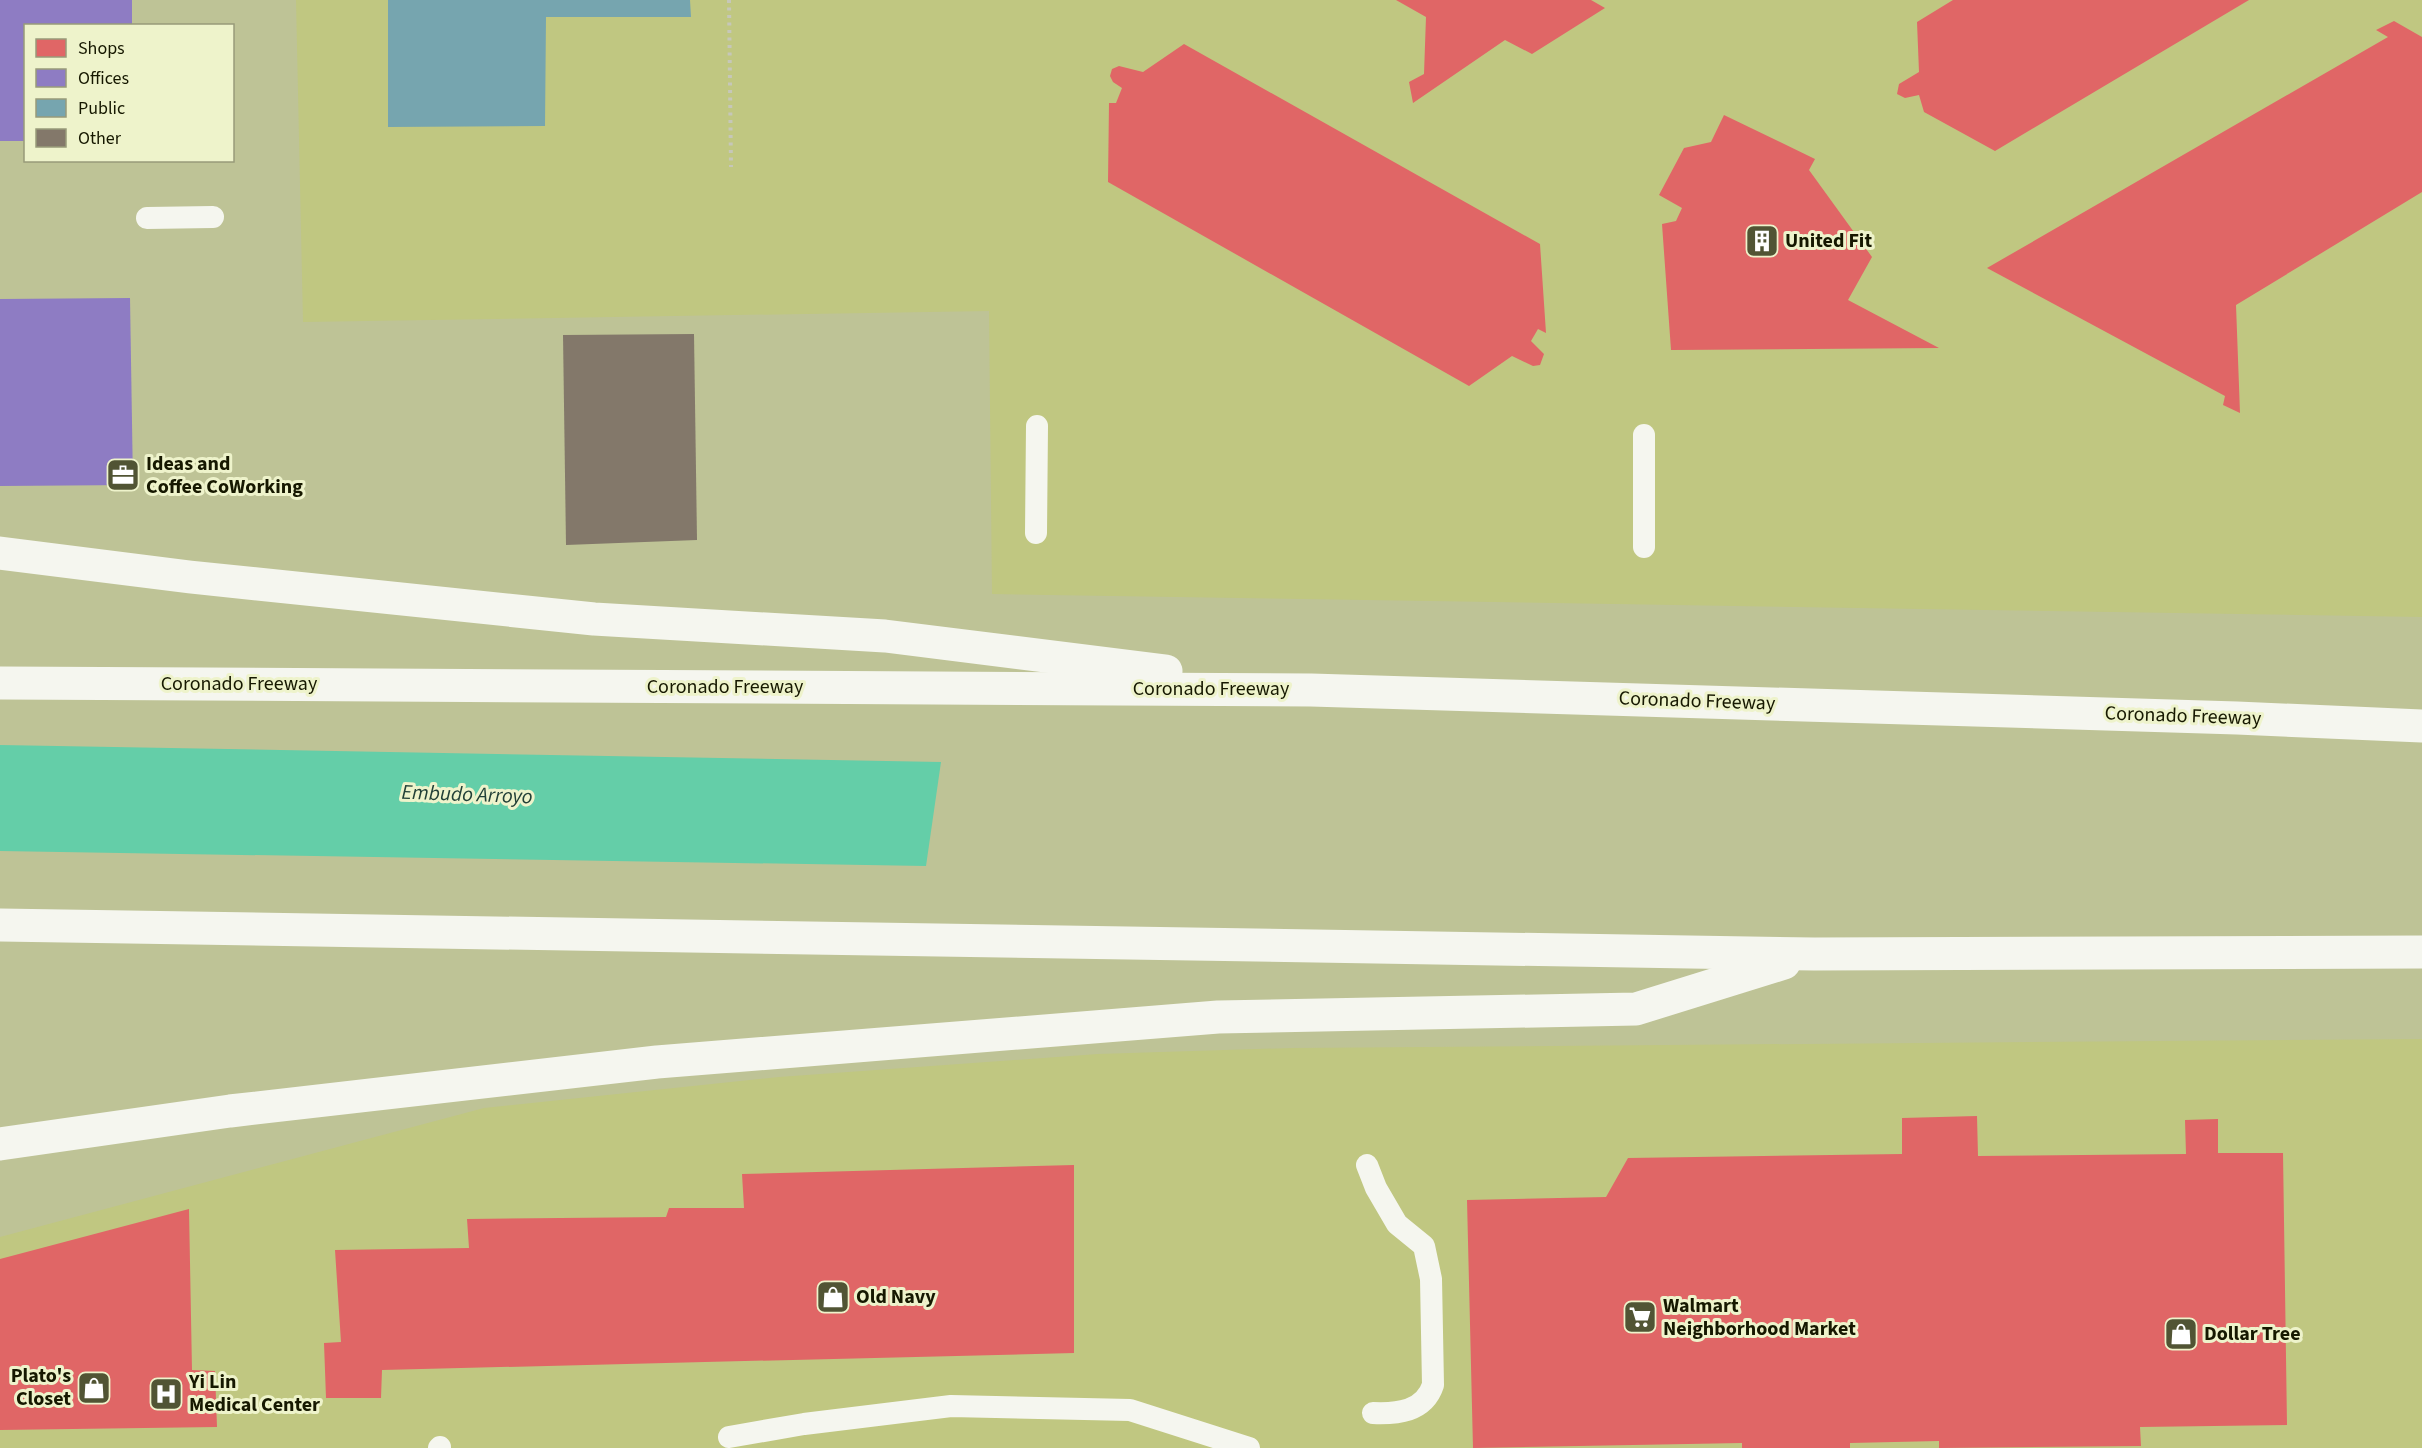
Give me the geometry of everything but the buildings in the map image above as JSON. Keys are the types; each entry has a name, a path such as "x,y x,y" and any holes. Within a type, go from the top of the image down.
{"highway":[{"path":"0,553 190,577 594,618 885,636 1311,690"},
{"name":"Coronado Freeway","path":"0,683 1311,690 2237,718 2422,726"},
{"path":"0,925 1814,954 2422,952"},
{"path":"0,1144 230,1110 657,1062 1218,1017 1636,1009 1814,954"}],"lane":[{"path":"147,218 213,217"},
{"path":"1036,533 1037,426"},
{"path":"1644,435 1644,546"},
{"path":"1367,1165 1376,1188 1397,1224 1424,1246 1431,1279 1433,1385 1430,1394 1409,1411 1392,1414 1373,1413"},
{"path":"729,1437 804,1424 951,1406 1130,1410 1249,1448"}],"path":[{"path":"729,0 731,167"}],"shaded area":[{"path":"296,0 2422,0 2422,617 992,594 989,311 303,322"},
{"path":"2422,1039 2422,1448 0,1448 0,1237 484,1108 779,1077 1098,1054 1292,1048"}],"water":[{"name":"Embudo Arroyo","path":"0,745 941,762 926,866 0,851"}],"place":[{"name":"United Fit","path":"1762,241"},
{"name":"Ideas and Coffee CoWorking","path":"123,475"},
{"name":"Old Navy","path":"833,1297"},
{"name":"Walmart Neighborhood Market","path":"1640,1317"},
{"name":"Dollar Tree","path":"2181,1334"},
{"name":"Plato's Closet","path":"94,1388"},
{"name":"Yi Lin Medical Center","path":"166,1394"}]}
